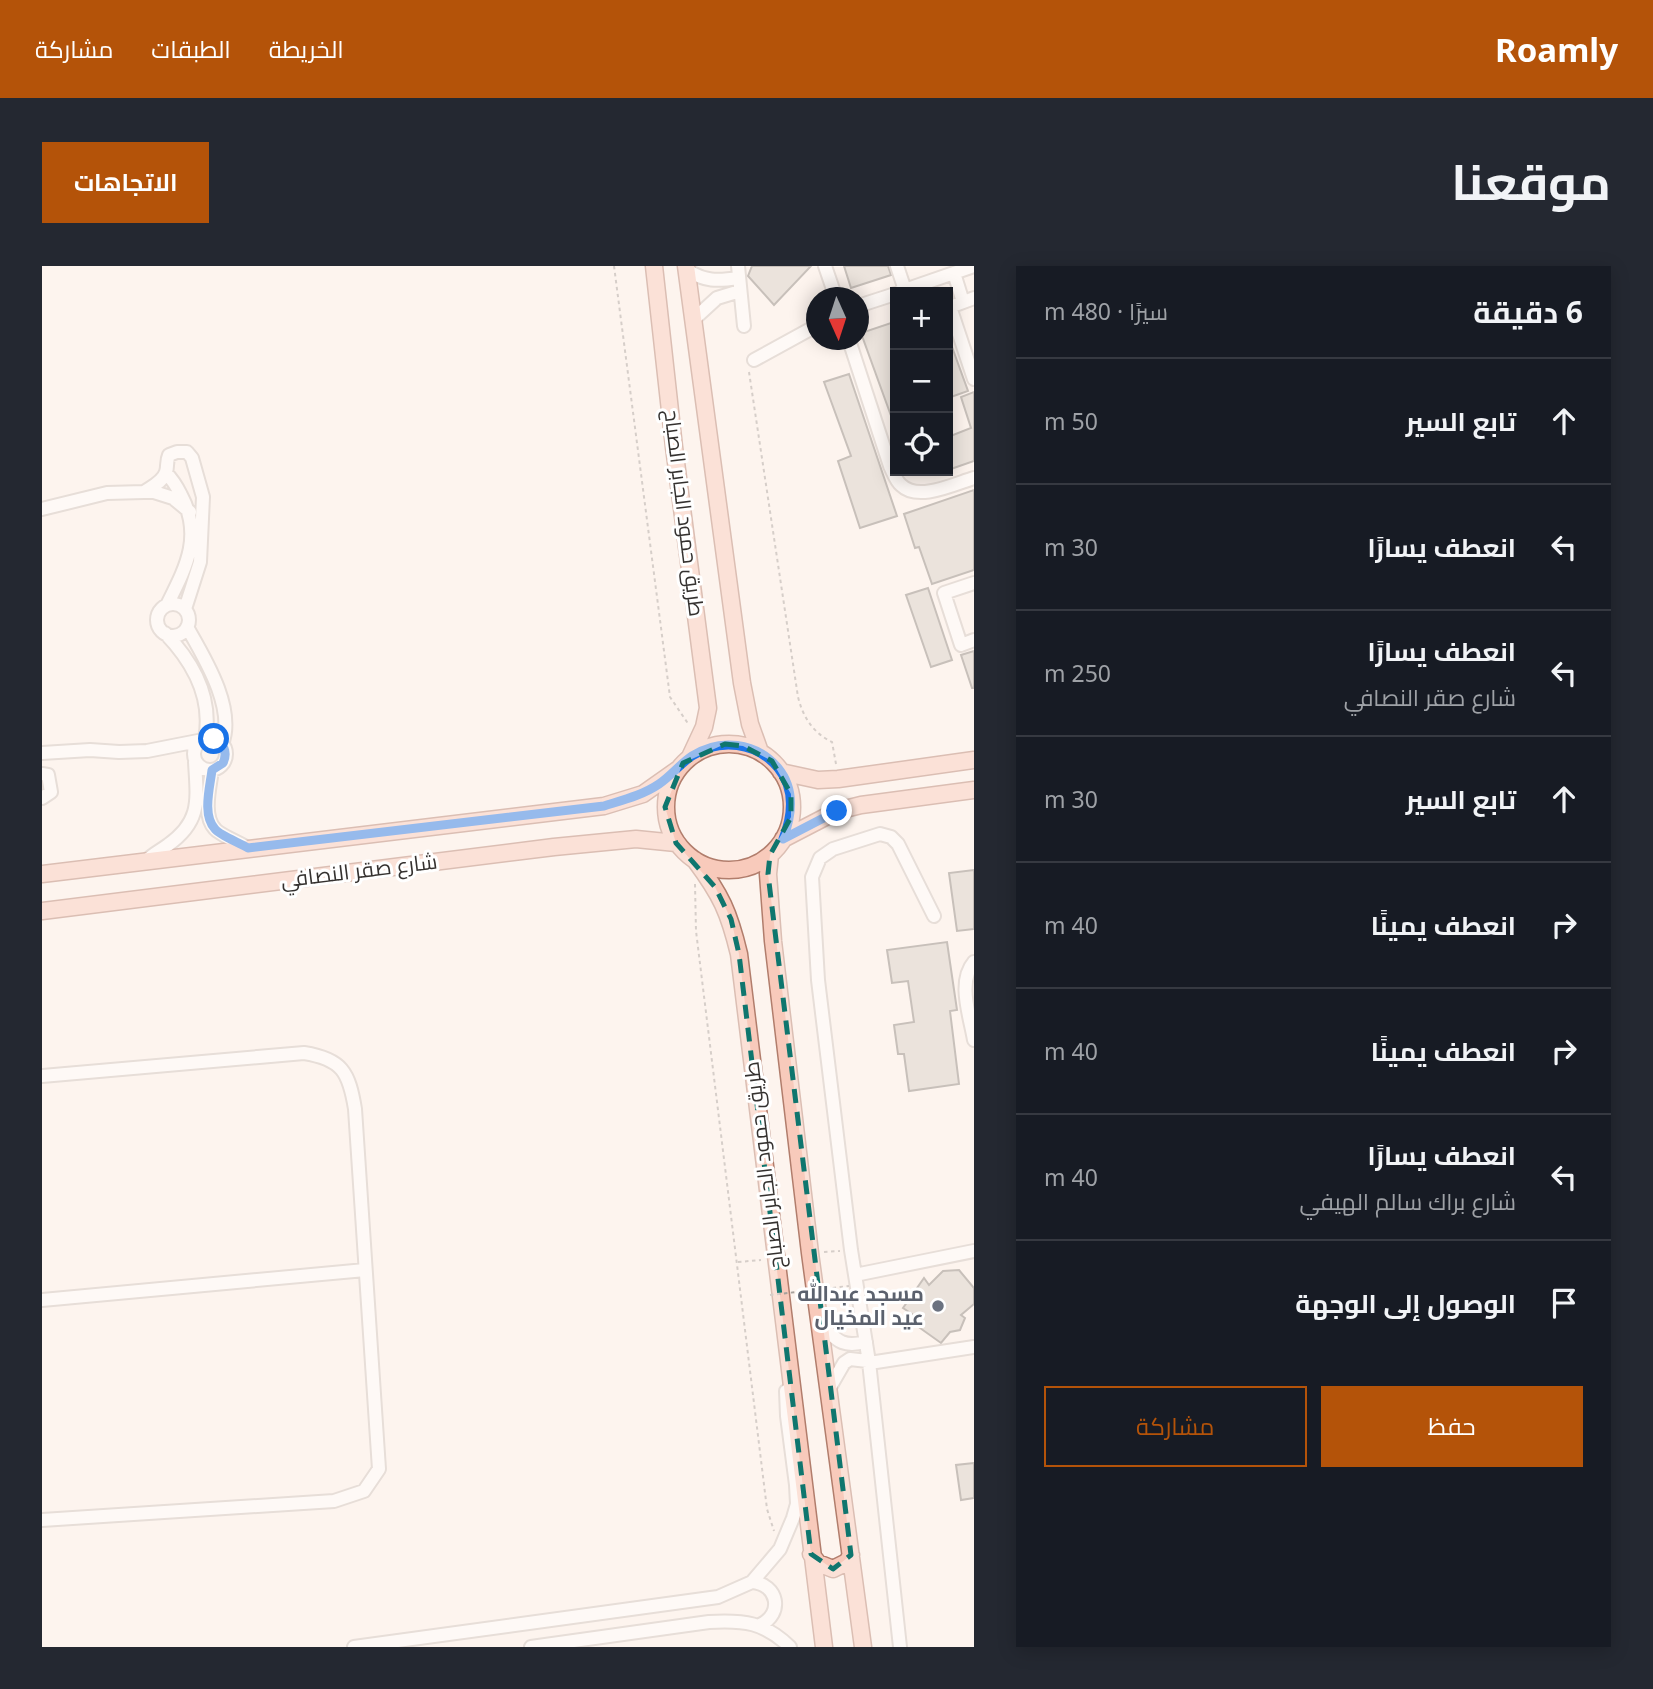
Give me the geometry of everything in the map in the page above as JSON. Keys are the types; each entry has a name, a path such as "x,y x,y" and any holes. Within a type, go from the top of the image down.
{"main road":[{"name":"طريق حمود الجابر الصباح","path":"654,266 708,709 699,740 690,757"},
{"name":"طريق حمود الجابر الصباح","path":"686,268 742,683 750,724 760,752"},
{"path":"725,744 760,752 781,772 790,794 791,817 783,839 770,855 753,866 733,870 713,868 695,860 676,843 668,826 665,807 668,788 677,770 690,757 707,748 725,744"},
{"path":"781,772 818,780 838,779 974,761"},
{"path":"783,839 837,811 974,788 970,770 974,761"},
{"name":"شارع صقر النصافي","path":"42,874 604,806 643,794 677,770"},
{"name":"شارع صقر النصافي","path":"42,911 554,847 636,839 676,843"},
{"name":"طريق حمود الجابر الصباح","path":"770,855 768,874 773,941 810,1253 863,1647"},
{"name":"طريق حمود الجابر الصباح","path":"695,860 715,887 731,919 739,954 824,1647"},
{"path":"811,1554 825,1567 833,1569 847,1562 851,1555"}],"street":[{"path":"825,266 832,287"},
{"path":"897,266 899,287"},
{"path":"914,287 974,266"},
{"path":"686,268 699,278 710,281 739,278"},
{"path":"954,273 969,300 950,307 974,379"},
{"path":"693,320 739,278"},
{"path":"739,278 744,326"},
{"path":"869,303 890,295"},
{"path":"754,360 806,332"},
{"path":"852,350 890,466 900,485 913,493 974,478"},
{"path":"144,492 158,483 166,473 169,455 187,452 192,458 203,497 200,562 185,609"},
{"path":"146,861 185,831 192,820 196,809 194,750 204,739 209,715 201,685 183,652 158,625 158,616 167,605 187,563 193,537 190,512 173,480 166,473"},
{"path":"42,509 107,493 154,492 173,498 190,512"},
{"path":"974,583 944,593 961,645 974,640"},
{"path":"164,633 179,634 187,627 189,618 185,609 177,604 167,605"},
{"path":"168,747 201,767 212,770 225,758 222,744 225,735 224,715 214,675 187,627"},
{"path":"42,753 90,750 129,752 204,739 214,739 222,744"},
{"path":"212,770 208,810 210,821 216,831 248,848"},
{"path":"42,774 48,775 51,792 42,797"},
{"path":"900,1647 869,1362 852,1280 818,980 813,919 813,870 820,858 833,849 875,835 891,837 898,844 934,916"},
{"path":"974,962 965,982 974,1040"},
{"path":"42,1076 304,1053 323,1056 336,1063 348,1076 352,1092 379,1469 364,1492 334,1501 42,1520"},
{"path":"852,1280 974,1251"},
{"path":"42,1300 365,1270"},
{"path":"820,1324 839,1342 848,1345 866,1342"},
{"path":"829,1389 844,1363 850,1359 869,1362 895,1361 974,1347"},
{"path":"354,1647 718,1597 752,1582 780,1549 797,1504 787,1416 788,1349"},
{"path":"752,1582 766,1586 775,1596 772,1617 760,1625"},
{"path":"538,1646 733,1620 760,1625 778,1634 790,1647"}],"path":[{"path":"614,266 670,697 699,740"},
{"path":"754,360 749,373 798,697 802,713 819,736 832,742 838,779"},
{"path":"695,884 696,931 767,1509 780,1549"},
{"path":"810,1253 844,1250"},
{"path":"738,1262 776,1258"},
{"path":"771,1295 852,1280"}],"highlighted area":[{"path":"725,744 743,746 772,761 791,794 791,817 770,855 768,874 851,1555 833,1569 811,1554 739,954 731,919 715,887 676,843 665,807 683,763"}],"building":[{"path":"752,266 811,266 774,305 748,276"},
{"path":"844,266 888,266 891,275 851,287"},
{"path":"890,323 890,413 867,350 869,330"},
{"path":"953,350 968,391 953,396"},
{"path":"849,374 897,516 860,528 838,461 851,456 824,382"},
{"path":"974,392 974,461 953,468 953,435 971,428 961,397"},
{"path":"974,490 974,570 932,584 919,547 915,548 904,514"},
{"path":"928,588 952,660 931,667 906,595"},
{"path":"974,651 974,688 972,688 961,655"},
{"path":"974,870 974,929 957,931 949,873"},
{"path":"947,942 957,1010 950,1011 959,1084 909,1091 904,1054 898,1054 894,1025 914,1022 908,981 892,983 887,950"},
{"name":"مسجد عبدالله عيد المخيال","path":"959,1270 974,1288 974,1304 961,1315 965,1318 960,1330 950,1332 941,1343 913,1323 912,1314 903,1308 924,1278 929,1285 943,1271"},
{"path":"974,1463 974,1498 961,1500 956,1465"}],"place":[{"name":"مسجد عبدالله عيد المخيال","path":"938,1306"}],"route":[{"path":"214,739 222,744 226,753 223,763 212,770 208,810 210,821 216,831 248,848 604,806 643,794 677,770 690,757 707,748 725,744 760,752 781,772 790,794 791,817 783,839 837,811"}]}
